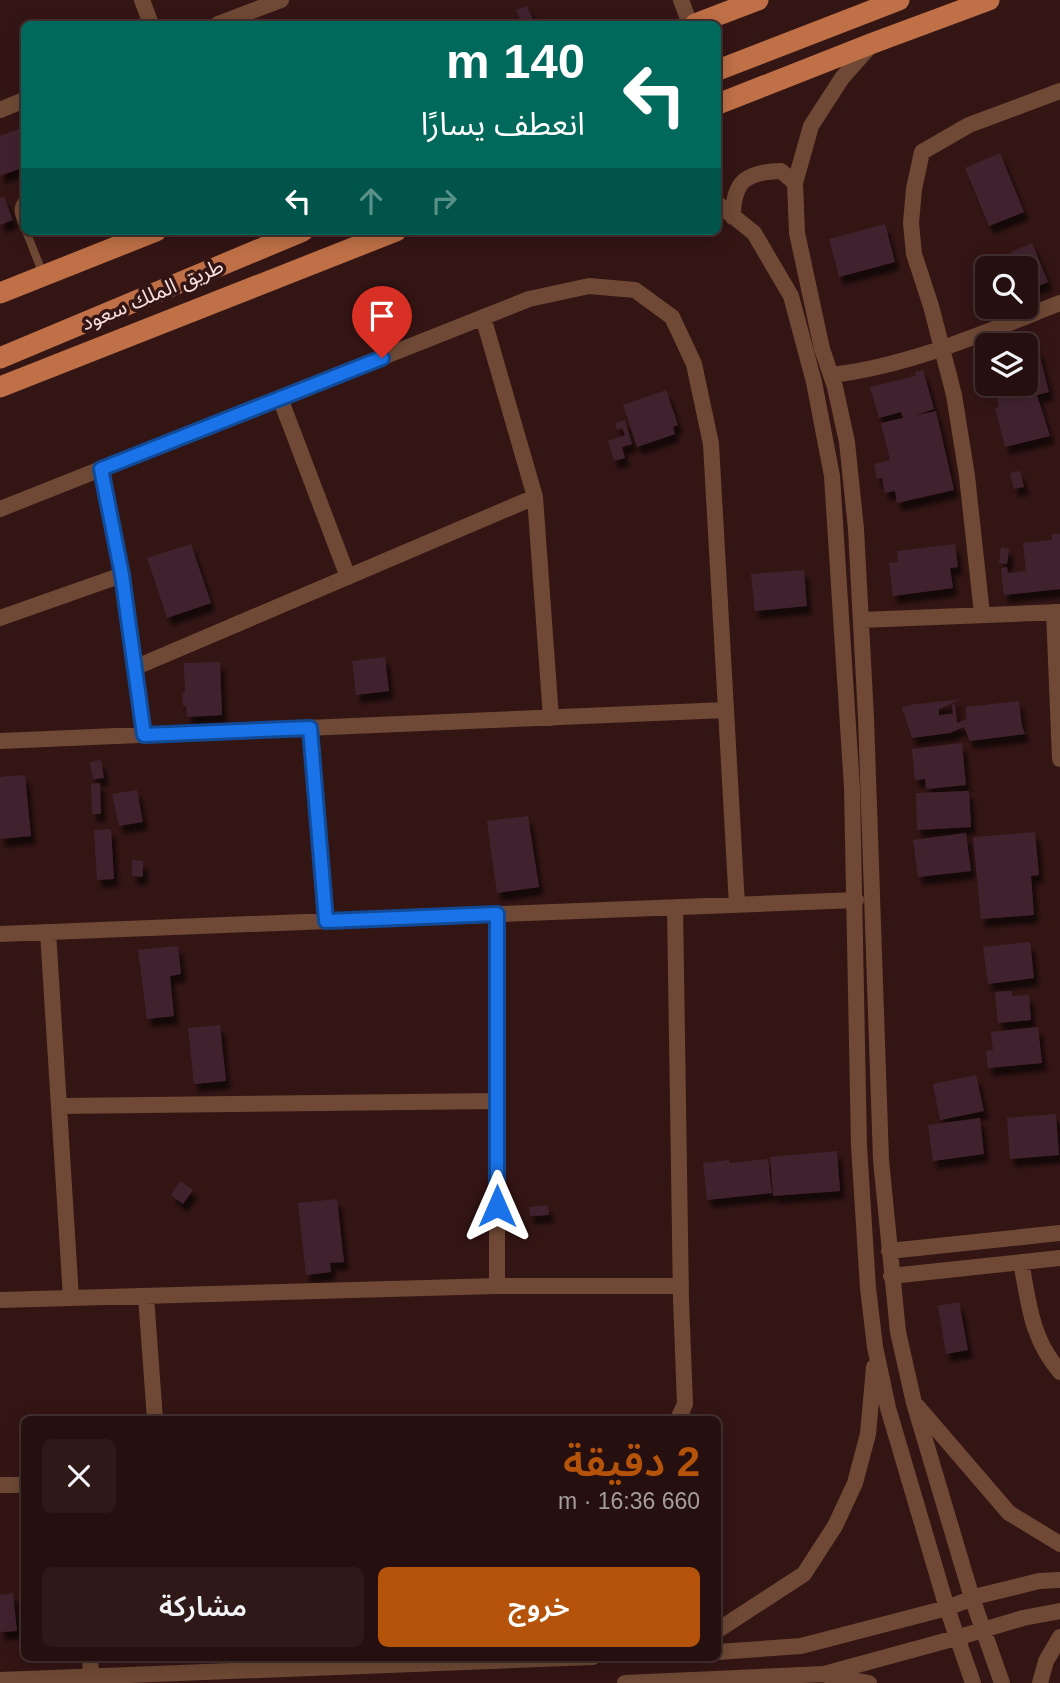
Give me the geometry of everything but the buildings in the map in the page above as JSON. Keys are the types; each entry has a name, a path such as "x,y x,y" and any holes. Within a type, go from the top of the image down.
{"main road":[{"path":"701,21 758,0"},
{"path":"721,69 899,0"},
{"path":"721,103 989,0"},
{"path":"0,293 146,235"},
{"name":"طريق الملك سعود","path":"0,358 293,235"},
{"path":"0,387 386,235"}],"street":[{"path":"142,0 150,21"},
{"path":"226,21 281,0"},
{"path":"681,0 692,21"},
{"path":"873,43 842,78 811,126 795,183 797,233 822,349 847,442 856,529 876,1043 888,1251 898,1332 914,1402 972,1598 1002,1683"},
{"path":"982,614 967,476 954,395 914,254 911,223 914,189 922,152 969,125 1060,91"},
{"path":"0,110 21,101"},
{"path":"733,217 736,190 744,180 759,172 780,171 795,183"},
{"path":"721,207 754,233 791,296 814,382 832,476 852,788 859,1146 864,1246 875,1347 888,1408 947,1608 973,1683"},
{"path":"0,509 529,299 589,286 635,289 672,317 694,364 711,444 737,905"},
{"path":"831,375 856,372 942,349 1060,303"},
{"path":"484,317 535,497 551,718"},
{"path":"280,398 348,577"},
{"path":"101,469 122,575 144,735"},
{"path":"134,668 535,497"},
{"path":"0,618 122,575"},
{"path":"861,620 1057,612 1060,759"},
{"path":"0,741 726,710"},
{"path":"310,728 326,921"},
{"path":"0,934 856,900"},
{"path":"675,907 685,1404 679,1416"},
{"path":"497,914 497,1286"},
{"path":"48,932 71,1298"},
{"path":"59,1106 497,1101"},
{"path":"888,1251 1060,1233"},
{"path":"891,1276 1060,1258"},
{"path":"1021,1262 1033,1328 1060,1373"},
{"path":"0,1300 497,1286 681,1286"},
{"path":"146,1296 155,1416"},
{"path":"721,1628 804,1574 835,1526 855,1483 868,1434 875,1347"},
{"path":"914,1402 1009,1513 1060,1544"},
{"path":"0,1485 21,1485"},
{"path":"721,1652 801,1646 947,1608 972,1598 1039,1581 1060,1580"},
{"path":"824,1679 983,1629 1023,1618 1060,1612"},
{"path":"1040,1683 1046,1661 1060,1637"},
{"path":"90,1661 91,1676"},
{"path":"0,1681 442,1661"},
{"path":"625,1683 824,1679 869,1683"}],"lane":[{"path":"21,202 18,210 21,218"},
{"path":"27,235 44,276"}],"route":[{"path":"382,358 101,469 122,575 144,735 310,728 326,921 497,914 497,1206"}]}
